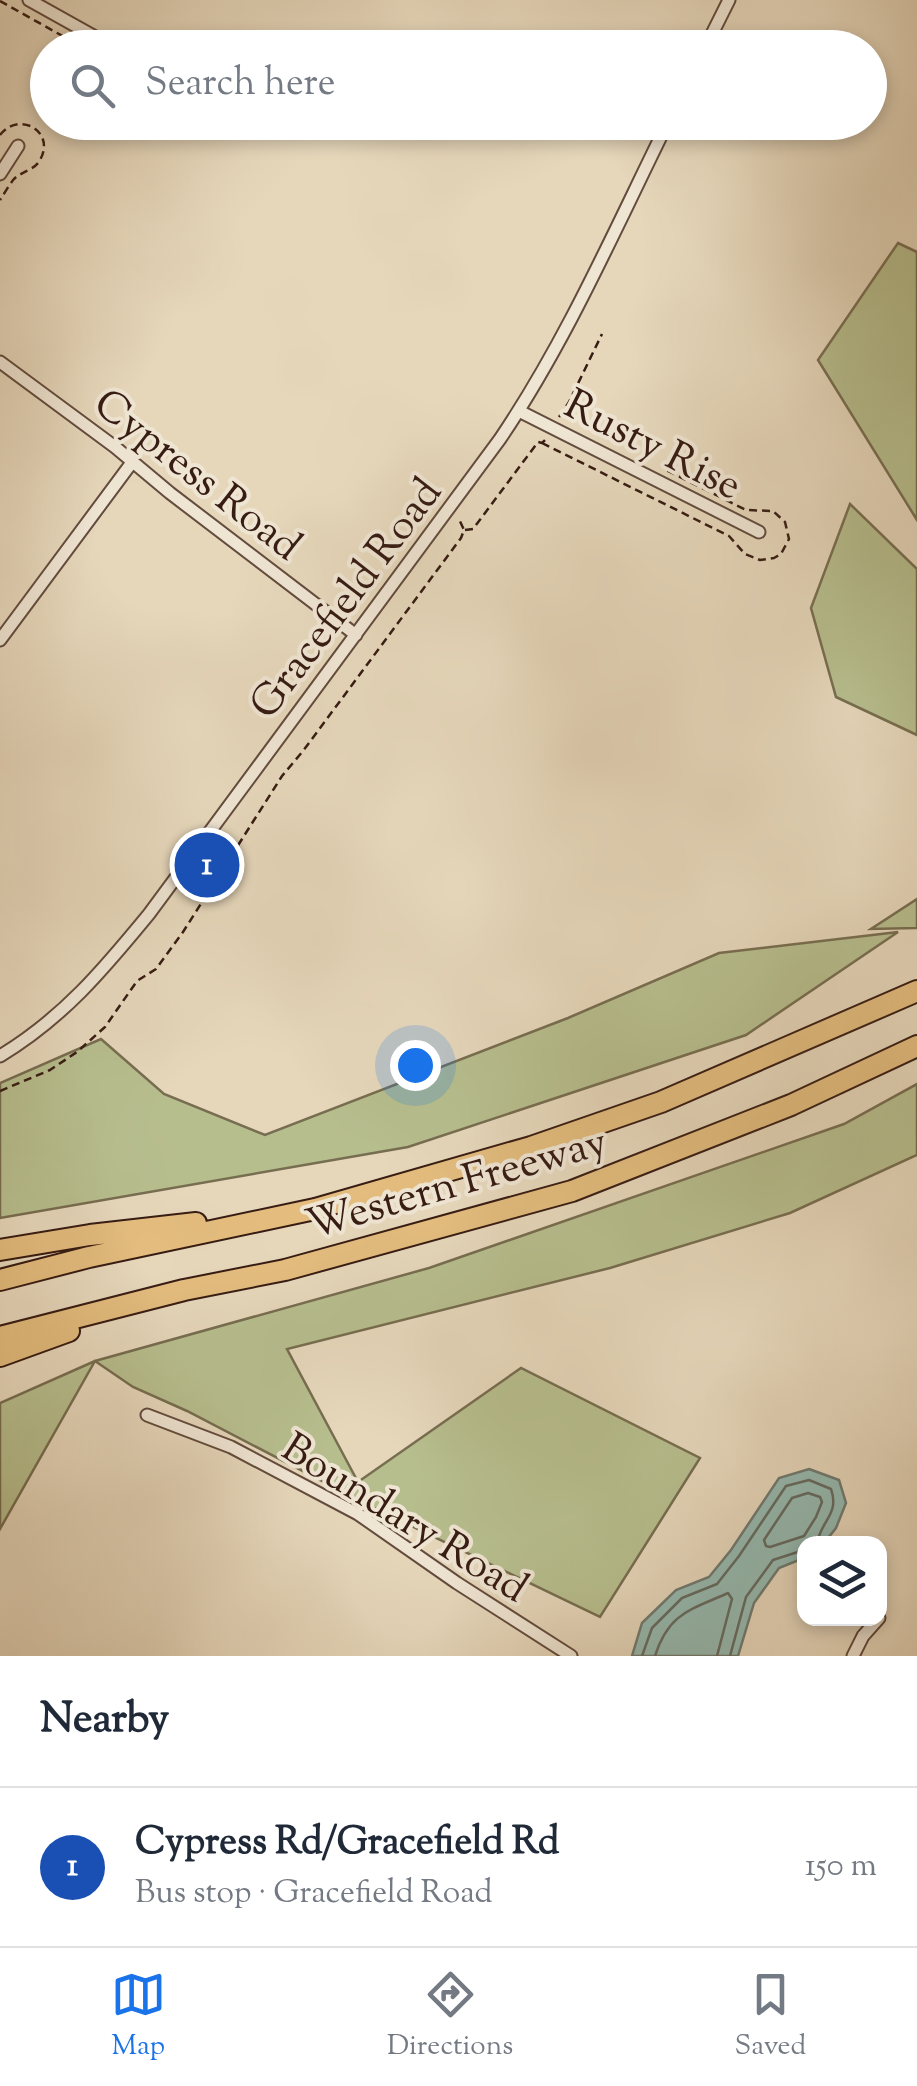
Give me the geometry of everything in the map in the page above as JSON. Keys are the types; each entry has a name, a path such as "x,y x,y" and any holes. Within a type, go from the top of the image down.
{"highway":[{"name":"Western Freeway","path":"0,1280 315,1209 531,1147 661,1102 917,991"},
{"name":"Western Freeway","path":"0,1337 184,1290 285,1270 572,1191 790,1105 917,1046"},
{"path":"0,1250 90,1235 315,1209"},
{"path":"0,1356 184,1290"}],"street":[{"path":"30,0 83,30"},
{"path":"714,30 728,0"},
{"name":"Gracefield Road","path":"0,1056 53,1019 110,962 453,505 519,411 559,343 659,140"},
{"path":"0,174 18,146"},
{"name":"Cypress Road","path":"0,362 356,636"},
{"name":"Rusty Rise","path":"519,411 759,532"},
{"path":"0,640 133,461"},
{"name":"Boundary Road","path":"147,1415 231,1447 358,1514 472,1594 571,1656"},
{"path":"853,1656 872,1626"}],"path":[{"path":"0,0 52,30"},
{"path":"464,530 474,529 538,442 542,444 561,418 558,416 570,402 602,334"},
{"path":"0,1091 50,1070 77,1052 105,1027 137,981 156,969 184,932 282,776 461,538 464,530 453,505"}],"green space":[{"path":"898,243 917,252 917,520 818,360"},
{"path":"850,504 917,569 917,735 836,697 811,608"},
{"path":"917,899 917,928 871,929"},
{"path":"898,932 746,1035 408,1147 0,1218 0,1083 101,1039 164,1094 265,1135 568,1018 719,953"},
{"path":"917,1084 917,1155 790,1213 610,1268 287,1349 358,1482 521,1368 700,1458 600,1617 133,1387 95,1361 429,1268 844,1124"},
{"path":"95,1361 0,1529 0,1403"}],"water":[{"path":"809,1469 839,1480 846,1503 830,1536 797,1536 797,1561 779,1568 754,1603 738,1656 632,1656 642,1623 676,1590 709,1577 779,1478"}],"place":[{"name":"Cypress Rd/Gracefield Rd","path":"207,865"}]}
